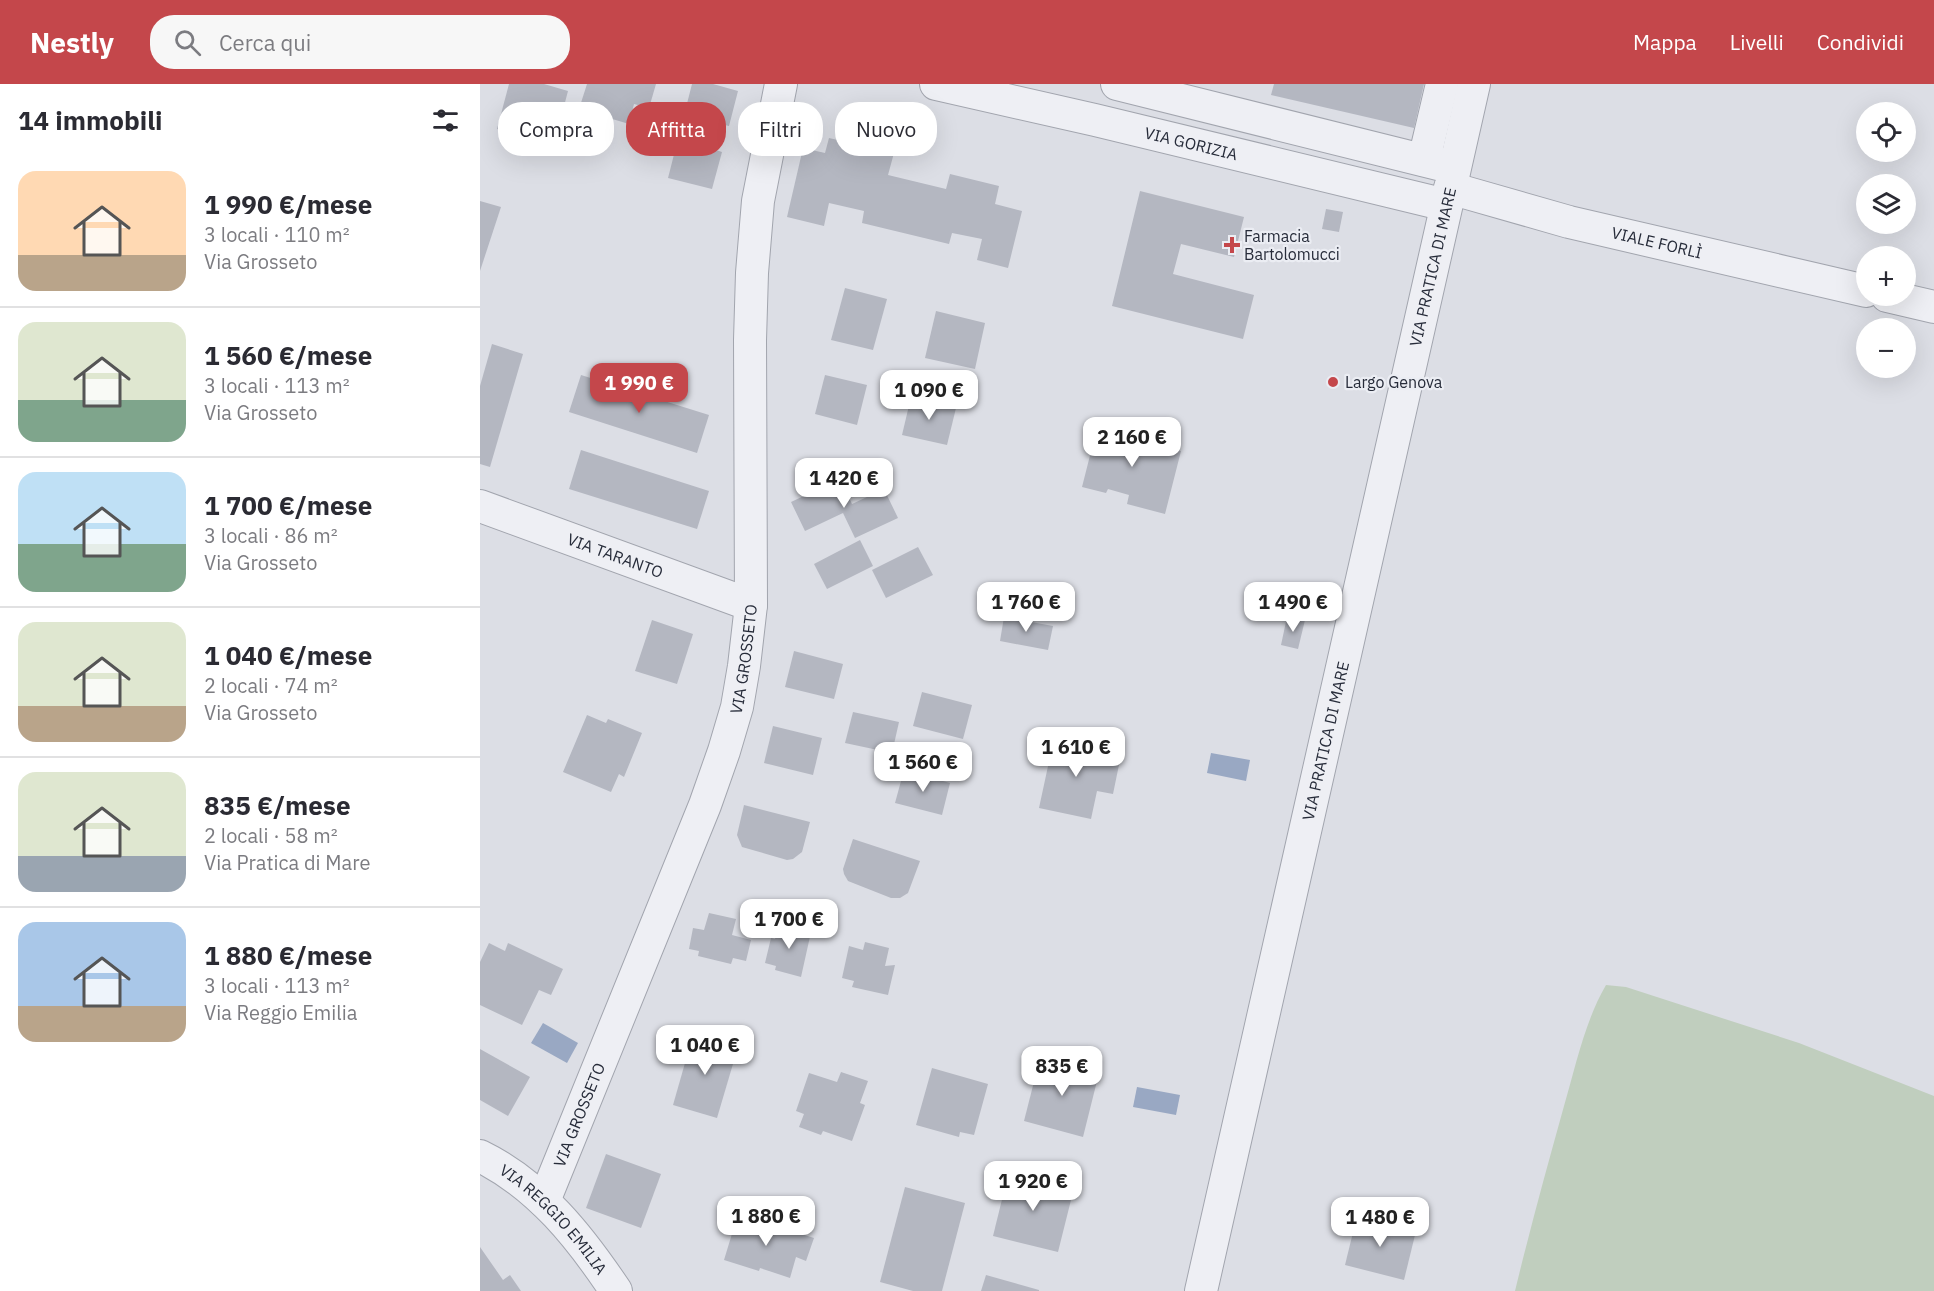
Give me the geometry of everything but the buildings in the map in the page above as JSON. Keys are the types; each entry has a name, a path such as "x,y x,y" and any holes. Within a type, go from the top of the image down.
{"street":[{"name":"VIA GROSSETO","path":"544,1201 705,805 724,751 741,687 752,605 750,340 752,273 758,201 781,84"},
{"name":"VIA GORIZIA","path":"936,84 1095,120 1450,187"},
{"path":"1095,120 1104,84"},
{"path":"1118,84 1424,160 1450,187"},
{"path":"1424,160 1442,84"},
{"name":"VIA PRATICA DI MARE","path":"1201,1291 1474,84"},
{"name":"VIALE FORLÌ","path":"1450,187 1569,222 1856,289"},
{"path":"1916,303 1934,307"},
{"name":"VIA TARANTO","path":"480,506 752,605"},
{"name":"VIA REGGIO EMILIA","path":"480,1156 517,1178 544,1201 587,1250 616,1291"}],"green space":[{"path":"1606,985 1626,987 1799,1043 1934,1096 1934,1291 1515,1291 1582,1044 1592,1013"}],"water":[{"path":"1211,753 1250,760 1246,781 1207,773"},
{"path":"543,1023 578,1043 567,1063 531,1043"},
{"path":"1137,1087 1180,1095 1176,1115 1133,1107"}],"place":[{"name":"Farmacia Bartolomucci","path":"1232,245"},
{"name":"Largo Genova","path":"1333,382"}]}
